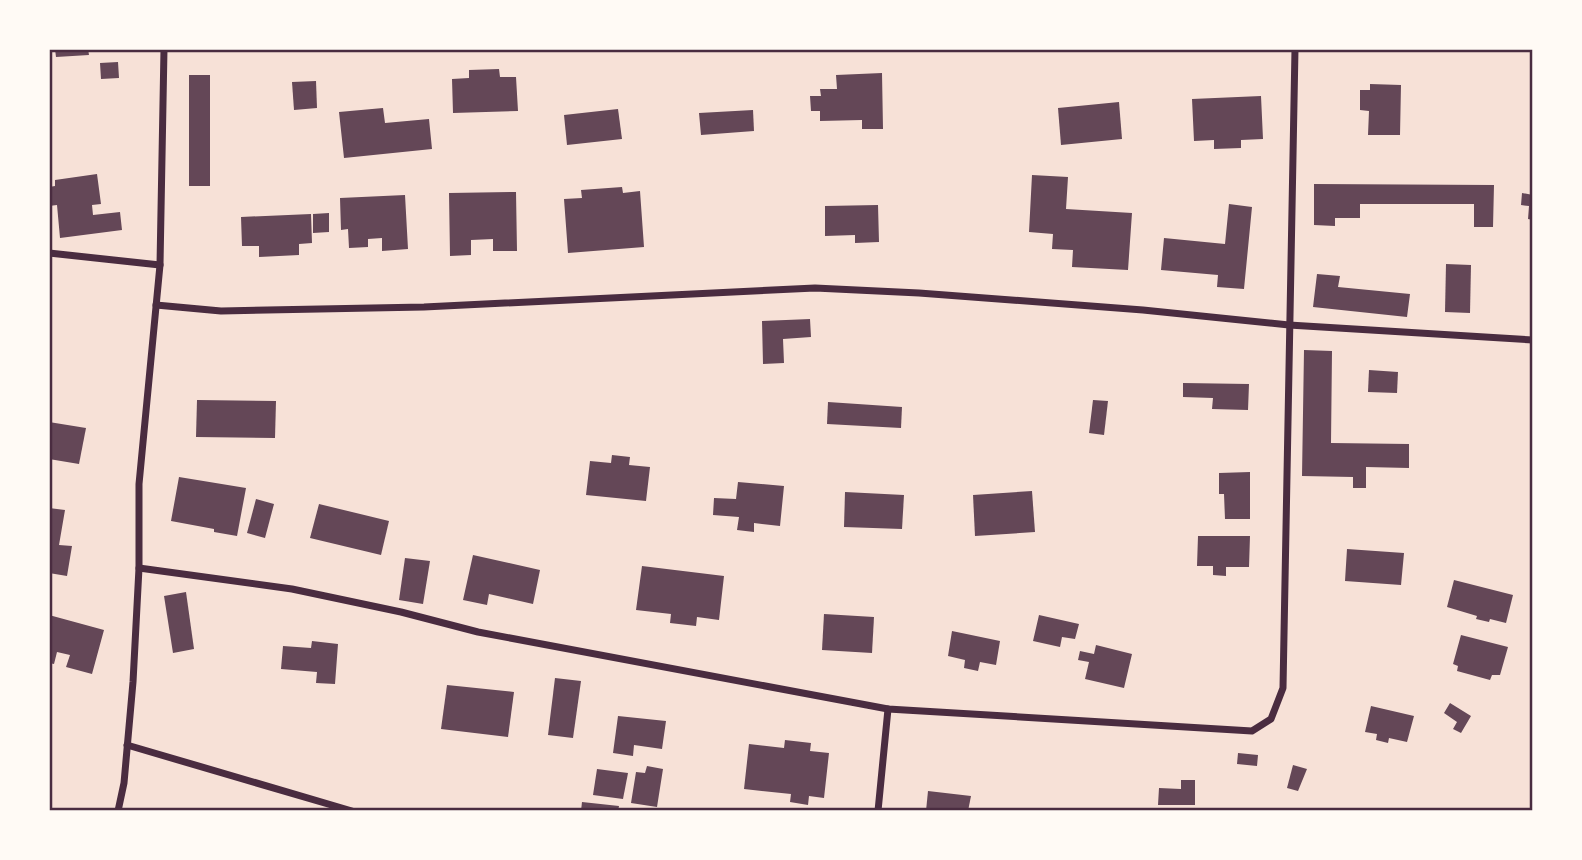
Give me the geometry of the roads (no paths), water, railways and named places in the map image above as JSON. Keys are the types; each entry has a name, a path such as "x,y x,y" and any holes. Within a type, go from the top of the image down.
{"street":[{"path":"118,811 124,783 139,568 139,484 160,265 164,49"},
{"path":"139,568 292,589 401,612 491,635 888,709 1228,732 1252,731 1271,719 1283,688 1295,49"},
{"path":"49,253 160,265"},
{"path":"156,305 221,311 424,307 815,288 1117,307 1289,326 1533,340"},
{"path":"878,811 888,709"},
{"path":"127,745 352,811"}]}
